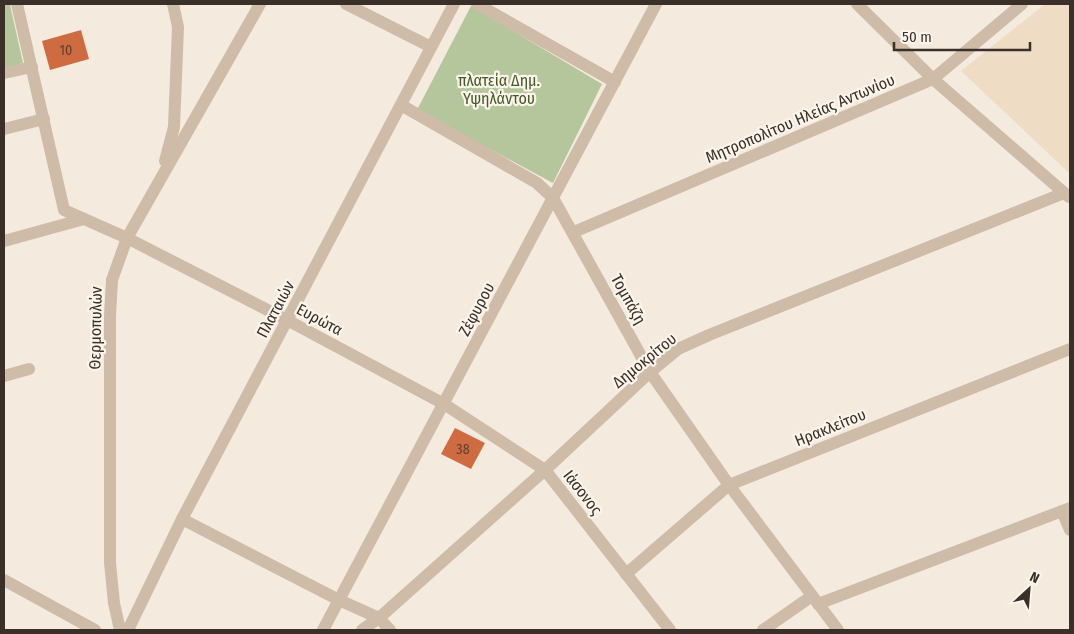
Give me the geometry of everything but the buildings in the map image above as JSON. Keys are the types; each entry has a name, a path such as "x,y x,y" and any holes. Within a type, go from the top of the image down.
{"street":[{"path":"4,129 44,119 17,4"},
{"path":"162,174 174,127 178,27 173,4"},
{"name":"Θερμοπυλών","path":"120,630 114,603 110,563 110,316 112,280 127,238 260,4"},
{"path":"346,4 431,47"},
{"name":"Πλαταιών","path":"128,630 182,520 454,4"},
{"path":"477,4 615,82"},
{"name":"Ζέφυρου","path":"324,630 656,4"},
{"path":"857,4 933,78 1067,195"},
{"name":"Μητροπολίτου Ηλείας Αντωνίου","path":"574,232 933,78 1022,4"},
{"path":"4,73 32,67"},
{"name":"Τομπάζη","path":"400,105 537,183 554,198 650,372 729,485 838,630"},
{"name":"Ευρώτα","path":"44,119 64,210 127,238 287,320 444,404"},
{"name":"Δημοκρίτου","path":"362,630 379,618 545,470 650,372 678,349 709,335 1067,195"},
{"path":"4,241 84,218"},
{"name":"Ηρακλείτου","path":"626,574 729,485 1070,350"},
{"path":"4,376 29,369"},
{"name":"Ιάσονος","path":"444,404 545,470 670,630"},
{"path":"763,630 815,600 1066,509 1070,530"},
{"path":"182,520 379,618 390,630"},
{"path":"4,580 95,630"}],"green space":[{"path":"4,4 10,5 23,63 4,68"},
{"name":"πλατεία Δημ. Υψηλάντου","path":"471,6 602,84 553,183 417,110"}],"shaded area":[{"path":"1045,4 1070,4 1070,174 961,71"}]}
